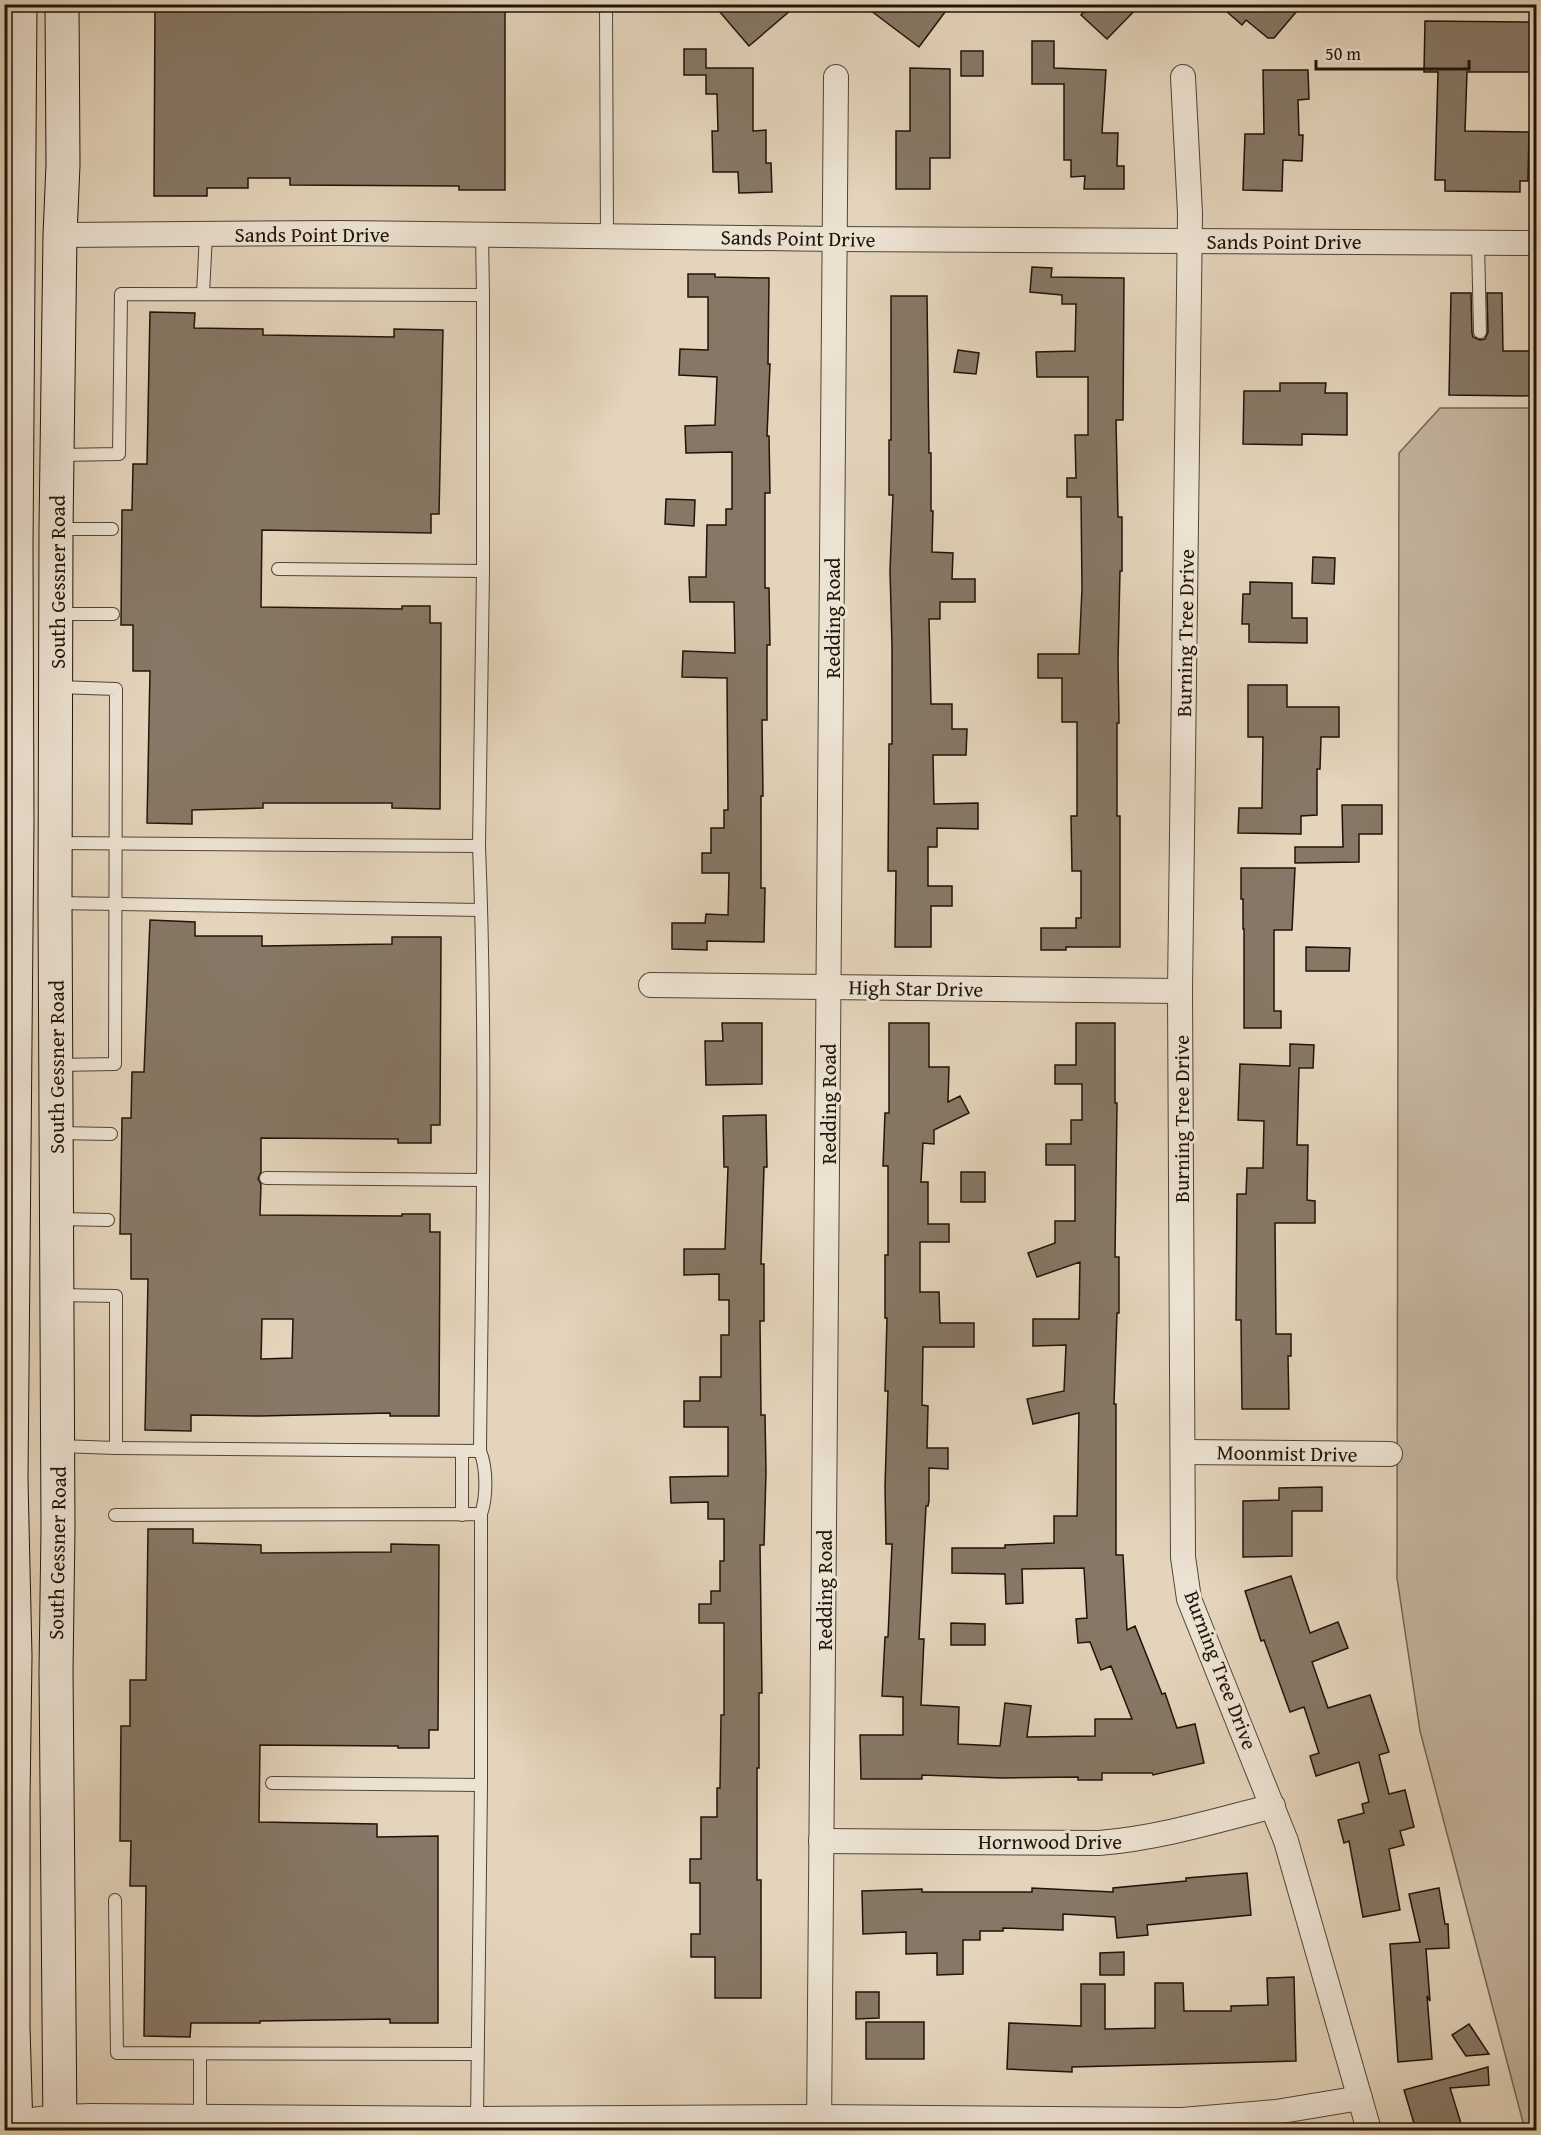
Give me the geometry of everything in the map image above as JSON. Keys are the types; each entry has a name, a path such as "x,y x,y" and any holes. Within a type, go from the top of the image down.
{"main road":[{"name":"South Gessner Road","path":"59,2124 55,903 56,529 63,165 62,4"},
{"name":"South Gessner Road","path":"12,2125 15,1656 12,1528 13,1258 9,1207 16,980 10,691 12,78 15,24"},
{"path":"12,78 37,118 37,198 44,224 60,235"},
{"path":"10,528 56,529"},
{"path":"16,980 56,981"},
{"path":"13,1258 57,1260"},
{"path":"12,1528 58,1528"},
{"path":"13,1801 57,1803"}],"street":[{"name":"Redding Road","path":"819,2124 837,77"},
{"name":"Burning Tree Drive","path":"1183,77 1190,241 1180,991 1183,1557 1190,1599 1273,1806 1289,1852 1369,2130"},
{"name":"Sands Point Drive","path":"60,235 482,235 1536,243"},
{"name":"High Star Drive","path":"651,985 1180,991"},
{"name":"Moonmist Drive","path":"1183,1452 1390,1454"},
{"name":"Hornwood Drive","path":"821,1841 1099,1843 1132,1841 1166,1835 1273,1806"},
{"path":"12,2125 134,2124 200,2116 277,2124 477,2120 819,2124 1182,2120 1276,2112 1360,2098"}],"lane":[{"path":"606,4 607,236"},
{"path":"203,294 206,234"},
{"path":"477,2120 481,1514 484,1507 484,1462 480,1451 483,1180 481,910 478,846 483,572 482,235"},
{"path":"1478,242 1480,332"},
{"path":"57,455 119,454 120,294 483,295"},
{"path":"56,529 112,529"},
{"path":"278,569 483,572"},
{"path":"56,614 113,614"},
{"path":"56,687 116,689 115,1064 56,1065"},
{"path":"56,843 478,846"},
{"path":"55,903 481,910"},
{"path":"56,1133 111,1134"},
{"path":"266,1178 483,1180"},
{"path":"57,1219 108,1220"},
{"path":"57,1295 116,1296 116,1448"},
{"path":"58,1446 480,1451"},
{"path":"462,1450 462,1515"},
{"path":"115,1515 481,1514"},
{"path":"272,1783 481,1785"},
{"path":"115,1900 117,2053 477,2054"},
{"path":"200,2054 200,2116"}],"shaded area":[{"path":"1440,408 1536,408 1536,2130 1525,2130 1420,1731 1397,1578 1399,453"}],"building":[{"path":"155,4 505,4 505,190 459,190 459,186 290,185 290,178 248,178 248,188 207,188 207,196 154,196"},
{"path":"713,4 798,4 749,46"},
{"path":"862,4 951,4 919,47"},
{"path":"1091,4 1141,4 1107,39 1081,15"},
{"path":"1218,4 1303,4 1274,38 1268,38 1246,20 1242,25"},
{"path":"1425,21 1536,22 1536,72 1467,72 1465,131 1529,132 1528,181 1520,181 1520,192 1445,191 1445,180 1435,180 1438,72 1424,72"},
{"path":"1032,41 1054,41 1054,68 1106,70 1102,133 1118,133 1117,166 1124,166 1124,189 1084,189 1085,176 1071,177 1071,160 1064,160 1064,84 1032,84"},
{"path":"684,49 706,49 706,68 753,68 753,131 766,130 766,163 771,163 772,192 739,193 738,172 713,172 712,131 718,131 717,94 706,94 706,75 684,75"},
{"path":"961,51 983,51 983,76 961,76"},
{"path":"910,68 950,69 950,158 930,158 930,189 896,189 896,131 910,131"},
{"path":"1263,70 1308,70 1309,99 1298,100 1299,135 1303,135 1302,161 1283,160 1282,191 1243,190 1245,134 1264,134"},
{"path":"1032,267 1052,268 1051,277 1124,278 1123,420 1116,420 1118,517 1122,517 1118,661 1119,723 1117,723 1120,947 1066,947 1066,950 1041,950 1041,928 1076,928 1076,918 1081,918 1081,871 1072,871 1071,816 1077,816 1077,722 1062,722 1062,678 1038,678 1038,654 1079,654 1082,589 1081,497 1067,497 1067,478 1076,478 1075,435 1088,435 1088,377 1037,377 1036,352 1075,351 1076,304 1062,304 1062,295 1030,292"},
{"path":"688,274 769,278 768,364 770,364 767,436 769,436 770,493 765,493 765,588 769,588 770,645 767,645 767,720 762,720 763,796 761,796 761,888 765,888 764,942 707,941 707,950 672,949 672,923 705,923 706,914 728,915 729,873 702,873 702,853 711,853 711,828 724,828 724,810 728,810 727,678 682,677 683,651 735,653 734,602 690,602 689,577 706,577 707,525 726,525 726,509 732,509 732,452 686,453 685,426 715,425 717,377 679,375 680,349 708,350 708,297 688,297"},
{"path":"1451,293 1471,293 1472,333 1473,337 1480,340 1485,339 1488,332 1487,293 1502,293 1503,351 1536,351 1536,396 1449,395"},
{"path":"891,296 927,296 929,453 931,453 931,511 933,511 932,552 953,553 952,579 975,579 975,602 940,602 940,619 929,619 931,704 952,704 952,729 967,729 966,755 933,755 934,804 978,803 978,829 937,828 937,847 928,847 928,886 952,886 952,906 931,906 931,947 895,947 896,871 888,871 889,744 892,744 890,570 893,495 889,495"},
{"path":"150,312 195,313 194,328 263,329 263,335 394,337 394,329 443,330 439,514 431,514 431,533 262,530 261,607 402,609 402,606 430,606 430,623 441,623 440,809 392,808 392,803 263,803 263,808 192,810 192,824 147,823 150,671 133,671 133,625 121,625 122,510 132,510 133,464 147,464"},
{"path":"958,350 979,353 976,374 954,372"},
{"path":"1280,383 1326,383 1325,393 1347,393 1347,435 1302,434 1302,445 1243,444 1244,391 1280,391"},
{"path":"666,499 695,500 694,526 665,524"},
{"path":"1313,557 1335,558 1334,584 1312,583"},
{"path":"1250,582 1292,583 1292,618 1307,618 1307,643 1249,642 1249,624 1242,624 1243,594 1250,594"},
{"path":"1248,685 1287,685 1287,707 1339,707 1339,737 1321,737 1320,769 1317,769 1317,815 1301,816 1301,834 1238,833 1239,808 1262,808 1263,737 1248,737"},
{"path":"1342,805 1382,805 1382,834 1359,834 1359,862 1295,863 1295,847 1343,847"},
{"path":"1241,868 1295,868 1292,930 1274,930 1274,1011 1281,1011 1281,1028 1244,1028 1244,929"},
{"path":"150,920 195,922 195,936 262,936 262,946 392,944 392,937 441,937 440,1125 431,1125 431,1143 398,1143 398,1139 261,1138 261,1172 258,1179 261,1184 260,1215 402,1216 402,1214 430,1214 430,1232 440,1232 439,1416 390,1416 390,1413 191,1415 191,1431 145,1430 148,1279 131,1279 131,1234 120,1234 122,1118 131,1118 132,1072 144,1072","holes":["262,1319 293,1319 292,1358 261,1359"]},
{"path":"1306,947 1350,948 1349,971 1306,971"},
{"path":"722,1023 762,1023 762,1084 706,1085 705,1041 723,1041"},
{"path":"889,1023 929,1023 929,1067 949,1067 948,1102 960,1096 969,1113 934,1130 934,1144 923,1143 921,1182 928,1182 928,1224 949,1224 949,1242 920,1242 920,1292 939,1292 940,1323 974,1323 974,1347 923,1347 922,1405 928,1406 927,1448 948,1448 948,1469 929,1468 929,1501 926,1506 919,1639 924,1639 921,1705 959,1707 958,1744 1000,1746 1005,1703 1031,1706 1027,1737 1095,1736 1095,1719 1132,1719 1111,1666 1101,1670 1090,1642 1078,1643 1076,1619 1087,1618 1084,1568 1022,1569 1023,1603 1006,1604 1005,1574 952,1573 952,1548 1005,1548 1005,1545 1054,1543 1054,1516 1077,1516 1079,1413 1033,1424 1027,1399 1064,1391 1066,1345 1033,1346 1033,1319 1079,1319 1080,1262 1037,1277 1028,1253 1055,1243 1055,1221 1075,1221 1075,1165 1046,1165 1046,1144 1071,1144 1071,1120 1082,1120 1082,1084 1055,1084 1055,1065 1076,1065 1076,1023 1115,1023 1115,1103 1117,1103 1115,1257 1119,1257 1119,1313 1117,1313 1114,1404 1116,1404 1116,1555 1123,1555 1127,1630 1135,1626 1162,1694 1165,1693 1177,1728 1195,1724 1204,1763 1153,1775 1152,1773 1102,1773 1102,1780 1078,1780 1078,1777 1001,1778 922,1775 922,1779 861,1779 860,1735 903,1735 903,1697 882,1696 885,1637 888,1637 892,1544 886,1544 888,1391 885,1391 887,1318 885,1318 885,1255 888,1255 888,1166 883,1166 885,1113 889,1113"},
{"path":"1290,1044 1314,1045 1313,1068 1299,1068 1297,1145 1308,1145 1307,1200 1315,1201 1315,1223 1275,1223 1276,1334 1291,1334 1291,1356 1288,1356 1289,1409 1242,1409 1241,1320 1236,1320 1237,1194 1246,1194 1247,1168 1263,1168 1264,1121 1238,1120 1240,1064 1290,1066"},
{"path":"766,1115 767,1167 764,1167 761,1264 764,1264 764,1321 760,1321 761,1415 765,1415 766,1472 764,1545 760,1545 762,1693 759,1693 759,1768 757,1768 757,1880 761,1880 761,1998 715,1998 715,1957 691,1957 691,1934 700,1934 700,1883 690,1883 690,1859 701,1859 701,1817 717,1817 717,1788 720,1788 721,1715 724,1715 724,1623 699,1623 699,1604 711,1604 711,1591 720,1591 720,1561 724,1561 724,1519 708,1519 708,1502 671,1503 670,1477 728,1476 728,1427 684,1427 684,1401 700,1401 700,1377 721,1377 721,1335 729,1335 729,1300 719,1300 719,1274 684,1275 684,1249 725,1249 728,1167 724,1167 723,1116"},
{"path":"961,1172 985,1172 985,1202 961,1202"},
{"path":"1322,1487 1322,1511 1292,1511 1292,1556 1243,1557 1243,1501 1279,1500 1279,1488"},
{"path":"148,1529 193,1529 193,1543 261,1545 261,1553 391,1552 391,1544 439,1545 438,1730 429,1730 429,1748 260,1745 259,1822 377,1824 377,1837 438,1836 438,2023 390,2023 390,2019 191,2023 190,2037 144,2036 146,1886 130,1886 131,1841 120,1841 121,1726 130,1726 130,1680 146,1680"},
{"path":"1291,1576 1310,1633 1338,1622 1348,1648 1312,1662 1328,1708 1370,1695 1389,1752 1379,1755 1389,1794 1405,1790 1414,1827 1400,1831 1404,1845 1389,1849 1400,1910 1363,1917 1349,1841 1344,1843 1338,1820 1364,1813 1362,1804 1369,1802 1359,1762 1316,1776 1310,1756 1319,1753 1304,1707 1290,1712 1264,1640 1261,1641 1245,1591"},
{"path":"951,1623 985,1624 985,1645 951,1645"},
{"path":"1247,1873 1251,1915 1147,1925 1148,1935 1117,1938 1115,1917 1063,1914 1063,1930 1003,1928 1003,1931 980,1931 980,1940 963,1940 963,1974 937,1975 937,1953 906,1954 906,1932 863,1934 862,1891 922,1889 922,1892 1032,1892 1032,1888 1113,1892 1113,1888 1186,1881 1186,1878"},
{"path":"1439,1888 1445,1924 1448,1924 1449,1948 1426,1949 1432,2059 1398,2062 1390,1944 1420,1942 1409,1894"},
{"path":"1124,1952 1124,1975 1100,1975 1100,1953"},
{"path":"1294,1977 1296,2061 1072,2067 1072,2072 1007,2069 1009,2023 1081,2026 1081,1984 1105,1984 1105,2029 1155,2028 1155,1983 1183,1983 1184,2011 1231,2011 1231,2006 1268,2005 1267,1978"},
{"path":"856,1992 879,1992 879,2018 856,2019"},
{"path":"866,2022 924,2022 924,2059 866,2059"},
{"path":"1469,2024 1489,2054 1466,2056 1452,2035"},
{"path":"1488,2067 1489,2085 1450,2088 1463,2130 1416,2130 1404,2090"}]}
